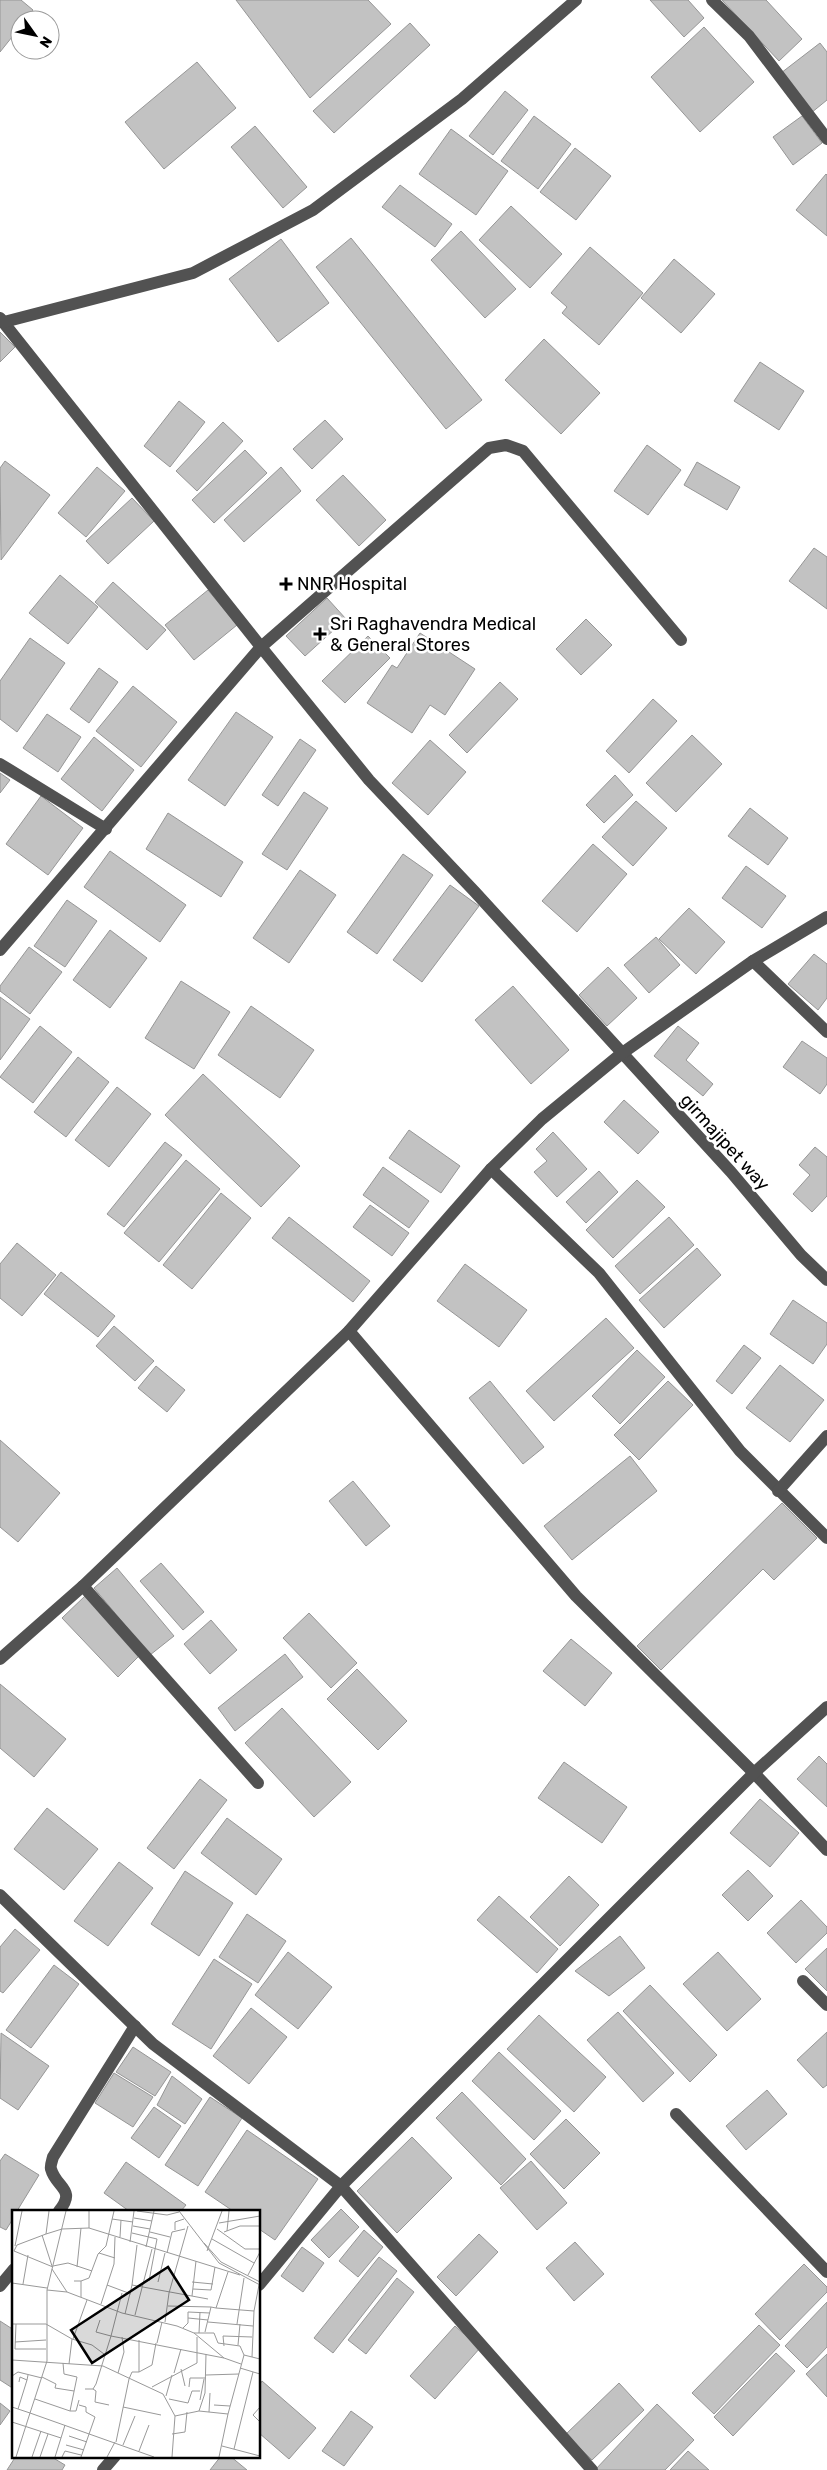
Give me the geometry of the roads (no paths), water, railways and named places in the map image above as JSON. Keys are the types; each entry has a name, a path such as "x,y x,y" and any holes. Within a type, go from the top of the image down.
{"street":[{"path":"2,320 193,273 312,210 462,99 576,0"},
{"path":"712,0 749,36 827,139"},
{"name":"girmajipet way","path":"2,320 260,647 369,780 475,892 621,1054 731,1172 801,1255 827,1280"},
{"path":"0,950 106,829 260,647 490,448 506,446 523,451 681,640"},
{"path":"0,764 106,829"},
{"path":"0,1659 83,1586 349,1331 491,1169 542,1119 621,1054 753,961 827,917"},
{"path":"753,961 827,1032"},
{"path":"491,1169 600,1273 740,1451 827,1538"},
{"path":"349,1331 576,1596 754,1773 827,1850"},
{"path":"778,1491 827,1436"},
{"path":"83,1586 258,1782"},
{"path":"260,2283 341,2186 754,1773 827,1707"},
{"path":"0,1895 153,2044 341,2186 592,2470"},
{"path":"803,1981 827,2005"},
{"path":"60,2210 66,2203 67,2196 51,2169 52,2157 135,2026"},
{"path":"676,2114 827,2272"},
{"path":"0,2286 12,2271"},
{"path":"103,2470 113,2458"}],"place":[{"name":"NNR Hospital","path":"286,584"},
{"name":"Sri Raghavendra Medical & General Stores","path":"320,634"}]}
